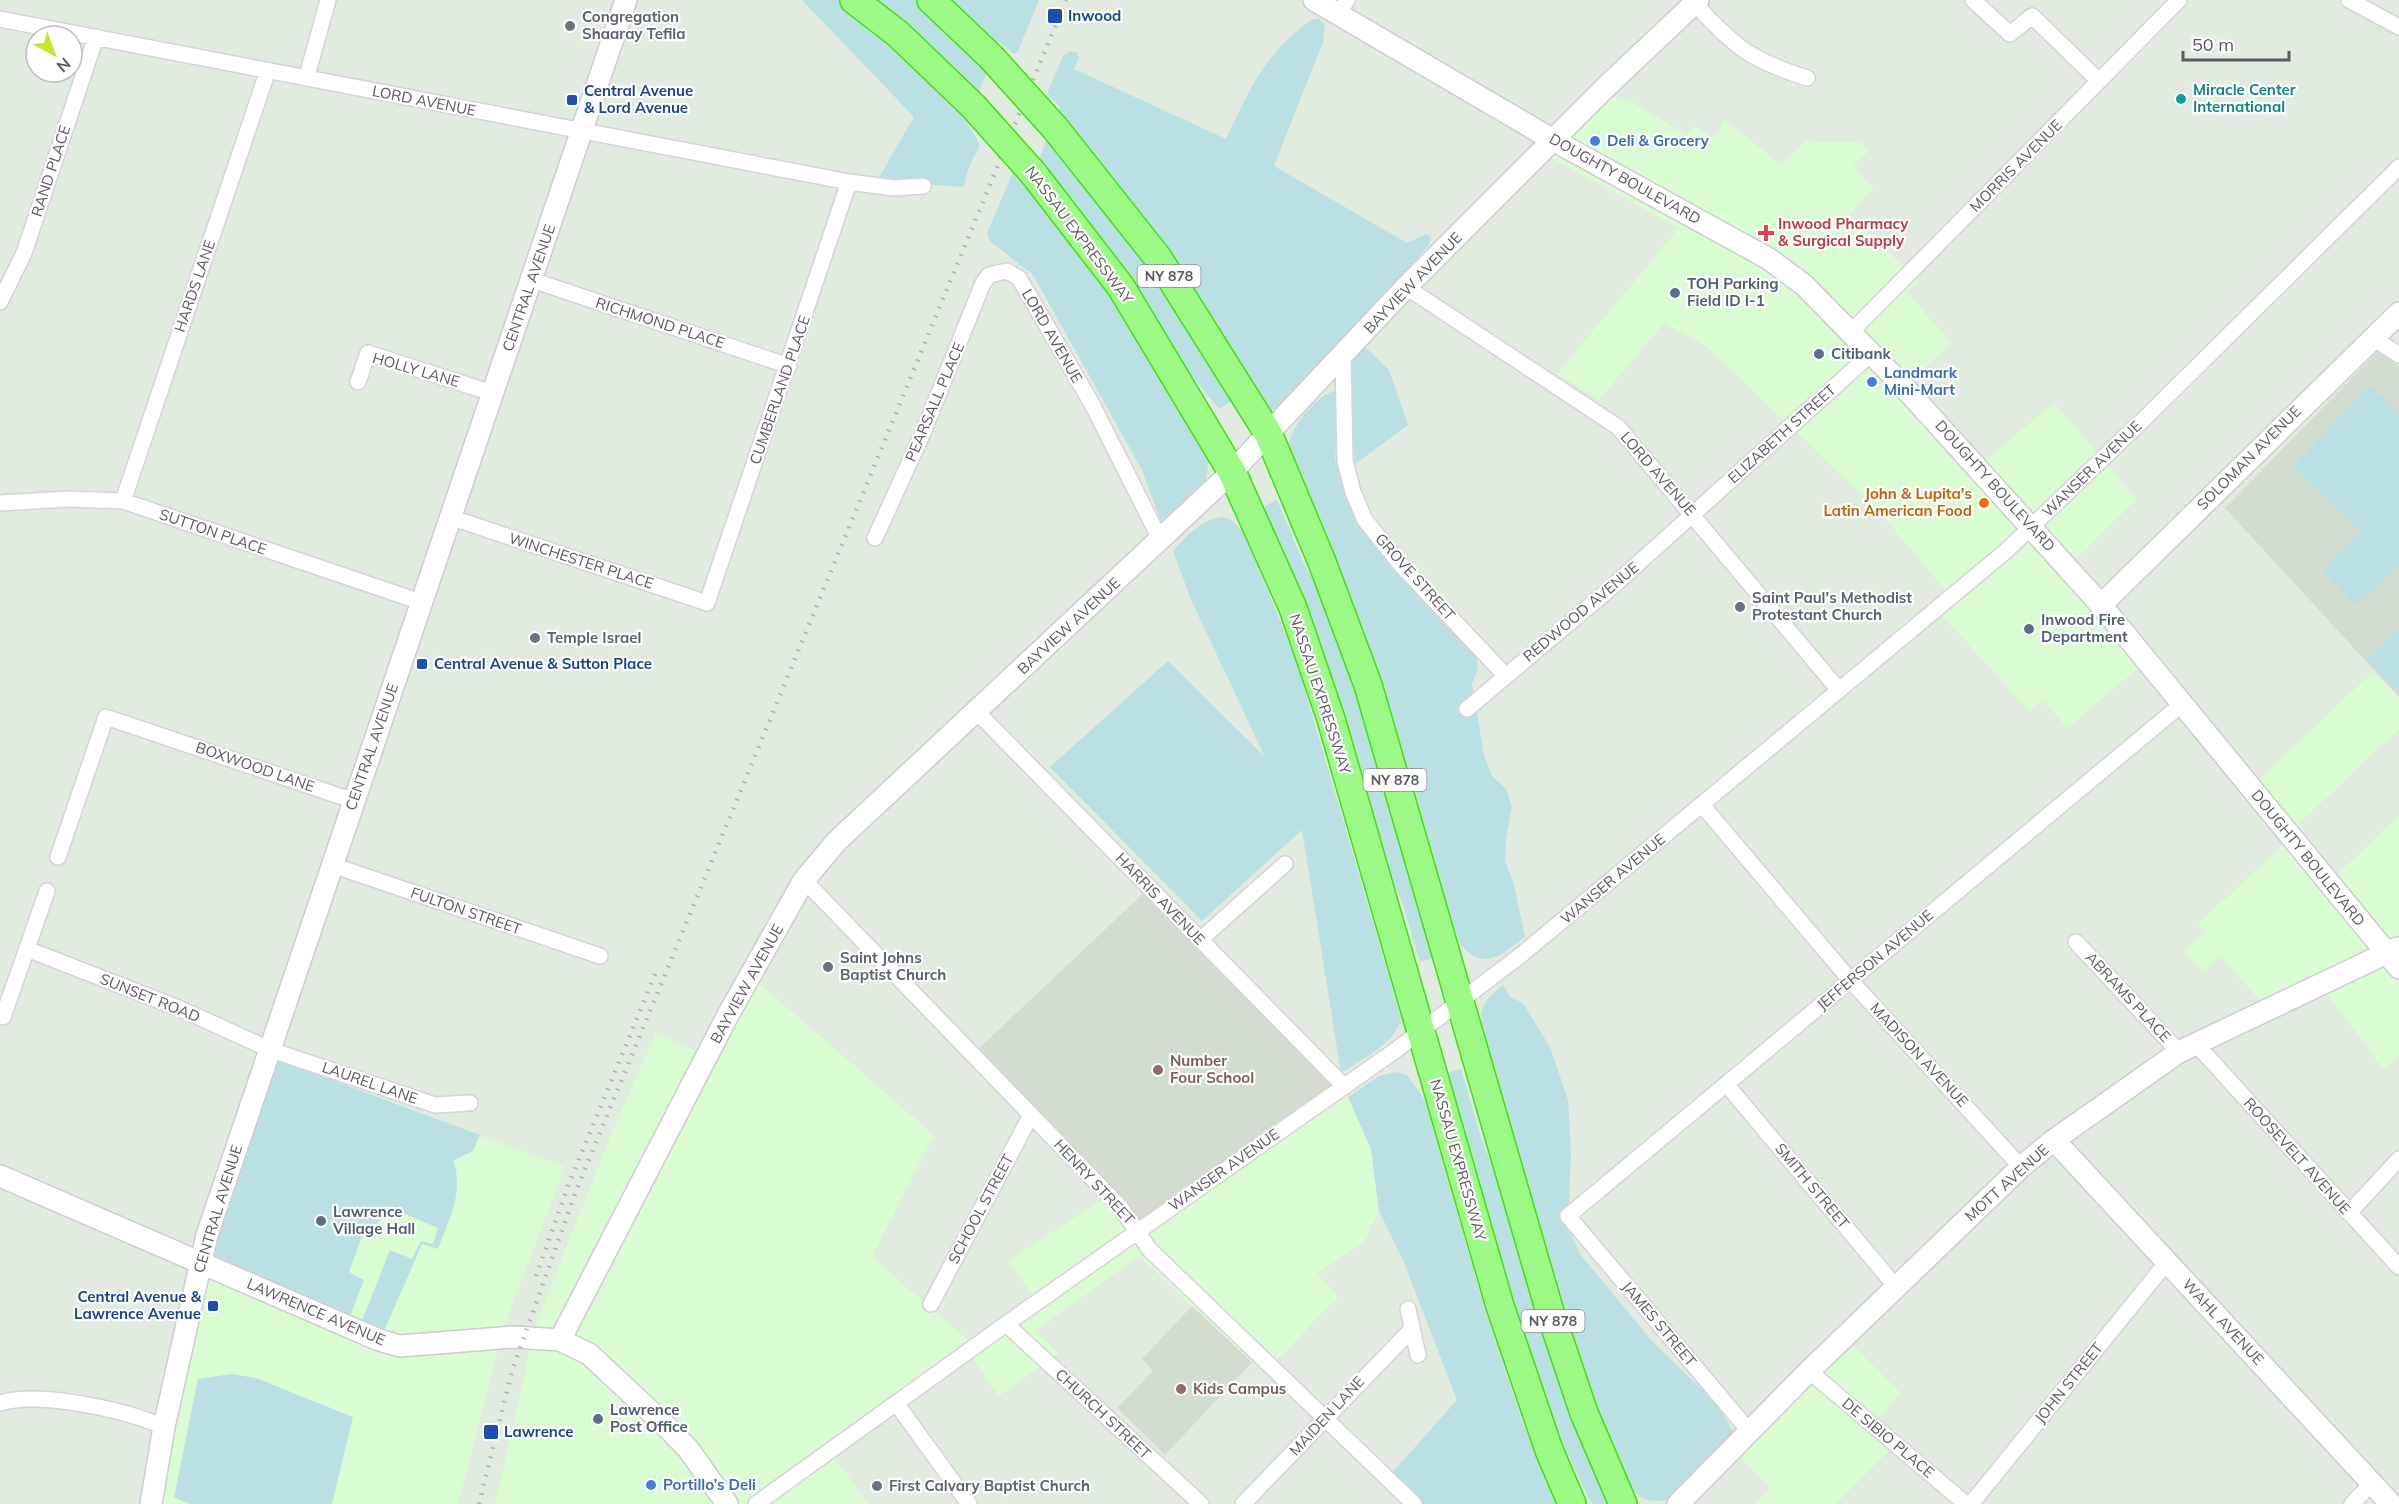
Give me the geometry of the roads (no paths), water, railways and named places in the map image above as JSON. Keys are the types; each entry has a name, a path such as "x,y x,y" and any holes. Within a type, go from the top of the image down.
{"highway":[{"name":"NASSAU EXPRESSWAY","path":"854,0 898,34 973,106 1033,173 1121,287 1232,472 1282,582 1319,681 1511,1340 1549,1450 1572,1504"},
{"name":"NY 878","path":"931,0 991,57 1055,128 1158,258 1268,434 1356,650 1566,1361 1602,1459 1623,1504"}],"street":[{"path":"307,76 328,0"},
{"name":"CENTRAL AVENUE","path":"151,1504 164,1427 200,1262 332,865 626,0"},
{"name":"DOUGHTY BOULEVARD","path":"1314,0 1343,7 1553,140 1768,259 1804,285 1852,332 2101,605 2395,956"},
{"path":"1973,0 2010,34 2032,16 2099,81"},
{"name":"MORRIS AVENUE","path":"1852,332 2179,0"},
{"path":"2349,0 2399,27"},
{"path":"1696,2 1742,50 1772,67 1807,78"},
{"name":"BAYVIEW AVENUE","path":"560,1340 728,1015 804,880 837,841 1161,541 1232,472 1406,287 1553,140 1696,2"},
{"name":"LORD AVENUE","path":"0,19 307,76 582,132 849,182 894,188 923,186"},
{"name":"RAND PLACE","path":"0,302 24,253 96,37"},
{"name":"HARDS LANE","path":"123,501 268,70"},
{"name":"WANSER AVENUE","path":"756,1504 1138,1230 1420,1032 1702,805 2031,526 2126,438 2399,167"},
{"name":"CUMBERLAND PLACE","path":"709,597 789,366 849,182"},
{"name":"LORD AVENUE","path":"998,271 1006,271 1019,278 1097,413 1161,541"},
{"name":"PEARSALL PLACE","path":"875,538 922,435 983,283 989,275 998,271"},
{"name":"RICHMOND PLACE","path":"532,280 789,366"},
{"name":"LORD AVENUE","path":"1406,287 1618,427 1838,689"},
{"name":"SOLOMAN AVENUE","path":"2101,605 2399,313"},
{"path":"2373,338 2399,355"},
{"name":"HOLLY LANE","path":"358,382 368,353 492,393"},
{"name":"ELIZABETH STREET","path":"1693,515 1871,354"},
{"name":"GROVE STREET","path":"1343,356 1345,461 1353,492 1365,520 1401,565 1506,676"},
{"name":"SUTTON PLACE","path":"0,503 77,499 123,501 421,602"},
{"name":"REDWOOD AVENUE","path":"1467,709 1693,515"},
{"name":"WINCHESTER PLACE","path":"450,518 707,603 709,597"},
{"name":"JEFFERSON AVENUE","path":"1568,1216 2182,704"},
{"name":"HARRIS AVENUE","path":"976,711 1344,1086"},
{"name":"BOXWOOD LANE","path":"58,857 106,717 354,801"},
{"name":"MADISON AVENUE","path":"1702,805 1851,981 2021,1167"},
{"path":"1200,940 1285,864"},
{"name":"FULTON STREET","path":"332,865 600,956"},
{"name":"HENRY STREET","path":"804,880 1120,1207 1150,1250 1414,1504"},
{"path":"3,1017 47,891"},
{"name":"ABRAMS PLACE","path":"2076,942 2188,1048"},
{"name":"SUNSET ROAD","path":"27,949 181,1009 272,1050"},
{"name":"MOTT AVENUE","path":"1678,1504 1809,1371 2021,1167 2054,1140 2188,1048 2395,956"},
{"name":"ROOSEVELT AVENUE","path":"2188,1048 2399,1267"},
{"name":"LAUREL LANE","path":"272,1050 435,1105 470,1102"},
{"name":"SMITH STREET","path":"1727,1085 1896,1287"},
{"name":"SCHOOL STREET","path":"931,1304 1031,1115"},
{"name":"WAHL AVENUE","path":"2054,1140 2391,1504"},
{"path":"2349,1213 2399,1159"},
{"name":"LAWRENCE AVENUE","path":"0,1176 400,1347 468,1338 514,1337 560,1340 589,1354 662,1422 689,1450 727,1504"},
{"name":"JAMES STREET","path":"1568,1216 1750,1432"},
{"name":"JOHN STREET","path":"1969,1504 2168,1262"},
{"path":"1408,1309 1419,1355"},
{"name":"CHURCH STREET","path":"1006,1324 1201,1504"},
{"name":"MAIDEN LANE","path":"1243,1504 1412,1329"},
{"name":"DE SIBIO PLACE","path":"1809,1371 1969,1504"},
{"path":"0,1403 35,1398 52,1400 147,1419 164,1427"},
{"path":"896,1403 969,1504"},
{"path":"2352,1504 2372,1483"}],"railway":[{"path":"479,1504 512,1371 576,1191 1066,0"},
{"path":"536,1276 568,1186 656,972"}],"place":[{"name":"Inwood","path":"1055,16"},
{"name":"Congregation Shaaray Tefila","path":"570,26"},
{"name":"Miracle Center International","path":"2181,99"},
{"name":"Central Avenue & Lord Avenue","path":"572,100"},
{"name":"Deli & Grocery","path":"1595,141"},
{"name":"Inwood Pharmacy & Surgical Supply","path":"1766,233"},
{"name":"TOH Parking Field ID I-1","path":"1675,293"},
{"name":"Citibank","path":"1819,354"},
{"name":"Landmark Mini-Mart","path":"1872,382"},
{"name":"John & Lupita's Latin American Food","path":"1984,503"},
{"name":"Saint Paul's Methodist Protestant Church","path":"1740,607"},
{"name":"Inwood Fire Department","path":"2029,629"},
{"name":"Temple Israel","path":"535,638"},
{"name":"Central Avenue & Sutton Place","path":"422,664"},
{"name":"Saint Johns Baptist Church","path":"828,967"},
{"name":"Number Four School","path":"1158,1070"},
{"name":"Lawrence Village Hall","path":"321,1221"},
{"name":"Central Avenue & Lawrence Avenue","path":"213,1306"},
{"name":"Kids Campus","path":"1181,1389"},
{"name":"Lawrence Post Office","path":"598,1419"},
{"name":"Lawrence","path":"491,1432"},
{"name":"Portillo’s Deli","path":"651,1485"},
{"name":"First Calvary Baptist Church","path":"877,1486"}]}
